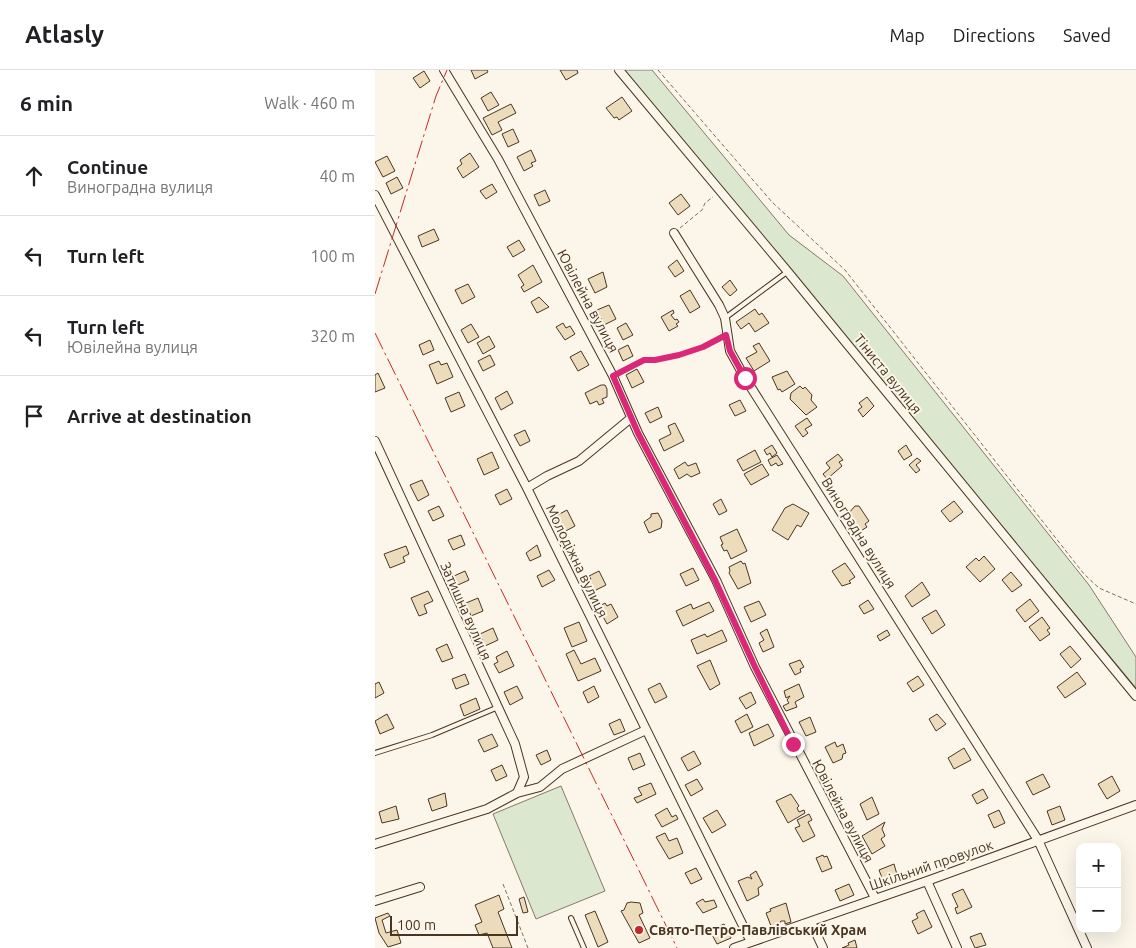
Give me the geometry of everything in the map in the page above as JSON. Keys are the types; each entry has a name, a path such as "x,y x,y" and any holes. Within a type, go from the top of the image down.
{"street":[{"name":"Ювілейна вулиця","path":"444,70 498,158 613,376 631,418 715,580 793,744 875,898"},
{"name":"Тіниста вулиця","path":"619,70 719,192 788,272 1136,696"},
{"name":"Молодіжна вулиця","path":"375,195 527,488 751,942"},
{"name":"Виноградна вулиця","path":"674,234 719,305 725,318 726,335 730,351 745,378 1038,840 1087,948"},
{"path":"527,488 579,461 631,418"},
{"name":"Затишна вулиця","path":"375,440 496,708 515,744 524,777"},
{"path":"375,844 487,809 517,793 536,788 561,769 646,730"},
{"path":"517,793 524,777 536,788"},
{"name":"Шкільний провулок","path":"734,948 875,898 927,882 1136,805"},
{"path":"927,882 957,948"},
{"path":"375,901 420,887"},
{"path":"811,922 823,948"}],"lane":[{"path":"725,318 788,272"},
{"path":"375,753 432,735 496,708"},
{"path":"571,918 584,948"}],"path":[{"path":"658,70 772,202 845,270 1084,574 1099,588 1136,604"},
{"path":"674,234 702,210 705,202 719,192"},
{"path":"613,376 644,360 655,360 679,355 703,347 726,335"},
{"path":"503,884 528,948"}],"green space":[{"path":"624,70 652,70 789,235 843,276 1089,585 1136,657 1136,688"},
{"path":"561,786 605,891 536,919 493,814"}],"building":[{"path":"471,70 487,70 488,72 475,79"},
{"path":"560,70 577,70 578,73 566,80"},
{"path":"424,71 430,81 420,88 413,78"},
{"path":"491,92 499,105 488,111 481,98"},
{"path":"622,97 632,111 619,120 617,117 614,118 606,108"},
{"path":"511,104 516,113 498,122 502,130 492,135 483,118"},
{"path":"513,129 519,142 508,147 502,134"},
{"path":"531,150 536,161 531,163 533,166 524,171 517,157"},
{"path":"470,153 479,167 463,178 457,168 462,164 460,160"},
{"path":"387,156 395,171 383,177 375,162"},
{"path":"397,177 403,188 391,194 386,183"},
{"path":"492,184 497,192 486,199 480,191"},
{"path":"545,190 550,201 539,206 534,195"},
{"path":"681,194 690,206 678,215 669,203"},
{"path":"434,229 439,240 422,247 418,236"},
{"path":"519,240 525,250 513,257 507,247"},
{"path":"677,260 684,271 675,277 668,267"},
{"path":"533,265 542,282 524,292 521,287 524,285 518,275"},
{"path":"603,272 607,287 595,293 588,279"},
{"path":"730,280 737,290 730,296 722,287"},
{"path":"468,284 475,297 462,304 455,290"},
{"path":"690,290 700,307 690,313 680,296"},
{"path":"539,297 549,307 537,313 531,302"},
{"path":"609,305 616,319 604,325 597,310"},
{"path":"755,309 759,315 762,313 769,323 755,332 749,323 741,329 736,322"},
{"path":"673,310 674,313 671,315 679,322 676,324 678,326 669,331 661,317"},
{"path":"563,323 566,328 570,326 575,334 565,340 556,327"},
{"path":"626,323 633,335 623,340 617,328"},
{"path":"471,324 479,337 468,343 461,330"},
{"path":"489,336 495,347 483,354 477,343"},
{"path":"430,340 434,350 423,355 419,345"},
{"path":"759,343 770,361 754,371 746,358 757,352 753,346"},
{"path":"628,345 633,356 623,361 618,350"},
{"path":"581,351 589,365 578,371 570,357"},
{"path":"490,355 495,365 483,371 478,361"},
{"path":"439,361 441,365 447,363 453,377 437,384 429,365"},
{"path":"637,369 644,382 632,388 626,375"},
{"path":"787,371 795,384 782,392 780,389 778,390 772,377"},
{"path":"378,373 385,388 375,392 375,375"},
{"path":"605,385 607,389 607,397 602,399 604,403 599,405 597,401 590,404 585,393"},
{"path":"800,386 803,389 805,387 812,395 811,400 817,407 806,415 790,399 791,393"},
{"path":"507,391 513,403 501,410 495,398"},
{"path":"459,392 465,406 451,412 445,398"},
{"path":"867,397 874,406 863,417 858,410 862,407 859,403"},
{"path":"740,400 746,411 735,416 729,405"},
{"path":"658,407 662,417 650,423 645,413"},
{"path":"807,418 812,425 805,429 808,433 803,437 795,426"},
{"path":"675,423 684,441 664,451 659,440 671,434 668,426"},
{"path":"525,430 530,441 520,446 514,435"},
{"path":"772,445 777,453 772,457 770,453 767,455 764,450"},
{"path":"906,445 912,455 904,460 898,451"},
{"path":"755,450 761,462 743,471 737,460"},
{"path":"492,452 499,468 484,475 477,459"},
{"path":"838,454 843,460 839,462 842,466 827,479 823,474 830,468 826,463"},
{"path":"777,455 783,464 778,466 776,463 771,466 768,460"},
{"path":"917,458 921,461 916,465 920,470 916,473 909,465"},
{"path":"685,462 688,466 696,463 700,473 691,477 687,474 679,479 674,469"},
{"path":"762,464 769,475 751,485 744,474"},
{"path":"422,480 429,495 418,501 410,485"},
{"path":"507,489 512,499 500,505 495,495"},
{"path":"721,499 727,511 719,515 713,504"},
{"path":"954,501 963,512 950,522 941,511"},
{"path":"793,504 809,513 801,527 797,525 788,540 772,530 785,508"},
{"path":"439,506 444,516 433,521 428,511"},
{"path":"855,506 859,506 869,521 865,524 867,527 856,534 853,530 857,527 848,514"},
{"path":"567,510 575,526 562,533 554,517"},
{"path":"658,513 662,521 661,528 649,533 644,522 651,517 651,514"},
{"path":"737,529 747,551 731,559 727,550 724,551 721,545 723,544 720,537"},
{"path":"461,535 465,545 453,550 448,540"},
{"path":"537,545 541,556 530,561 526,553"},
{"path":"406,546 409,554 403,557 405,562 390,568 384,554"},
{"path":"984,556 995,569 980,582 966,567 976,558 979,561"},
{"path":"741,561 743,564 745,563 751,583 738,589 729,573 729,567"},
{"path":"845,563 855,577 849,581 851,583 842,586 832,571"},
{"path":"693,568 699,580 686,586 680,574"},
{"path":"549,570 555,580 542,587 537,576"},
{"path":"465,571 469,580 458,585 454,576"},
{"path":"599,571 606,585 592,592 587,581 591,579 589,576"},
{"path":"1011,572 1022,585 1012,592 1002,580"},
{"path":"922,582 930,595 912,607 905,596"},
{"path":"428,591 433,601 424,605 427,613 419,616 411,598"},
{"path":"478,598 483,611 471,616 466,603"},
{"path":"1030,599 1039,611 1025,622 1016,610"},
{"path":"868,600 874,609 864,614 859,606"},
{"path":"759,601 766,615 751,622 744,607"},
{"path":"709,602 714,611 683,626 676,611 691,604 693,609"},
{"path":"605,603 607,606 611,604 618,617 607,624 598,607"},
{"path":"936,610 945,625 932,634 922,618"},
{"path":"1042,617 1050,628 1047,630 1050,634 1040,641 1029,627"},
{"path":"579,622 587,641 572,647 564,628"},
{"path":"493,628 498,640 485,646 480,634"},
{"path":"767,629 774,647 763,652 759,643 764,640 760,633"},
{"path":"722,630 727,641 697,654 691,640 705,634 707,637"},
{"path":"887,630 890,635 880,641 877,636"},
{"path":"447,644 453,658 442,662 436,649"},
{"path":"1070,646 1081,659 1071,668 1060,654"},
{"path":"574,650 581,664 595,658 601,671 578,681 566,654"},
{"path":"507,651 514,666 499,673 494,664 498,662 496,657"},
{"path":"710,660 720,684 710,690 697,666"},
{"path":"800,660 804,667 800,669 801,672 795,675 789,664"},
{"path":"1077,672 1086,684 1065,698 1057,687"},
{"path":"465,674 469,684 456,689 452,679"},
{"path":"918,676 924,685 913,692 907,683"},
{"path":"379,682 384,693 375,698 375,684"},
{"path":"660,683 667,697 655,703 648,689"},
{"path":"799,684 804,697 795,702 797,707 786,711 783,706 789,703 787,700 790,696 786,698 784,691"},
{"path":"517,686 523,698 510,705 504,692"},
{"path":"594,686 599,697 588,703 583,692"},
{"path":"751,692 756,703 746,709 739,698"},
{"path":"476,698 480,709 464,716 460,705"},
{"path":"387,714 394,728 380,734 375,721"},
{"path":"747,714 753,727 741,733 735,721"},
{"path":"937,714 946,724 936,731 929,719"},
{"path":"810,717 816,732 806,736 799,722"},
{"path":"620,719 625,731 614,735 609,724"},
{"path":"768,724 774,736 754,746 749,733"},
{"path":"492,734 498,746 484,752 478,740"},
{"path":"835,742 837,747 843,744 846,753 843,754 842,759 833,763 825,747"},
{"path":"964,748 971,760 954,769 948,758"},
{"path":"547,750 551,760 541,765 536,755"},
{"path":"694,751 701,764 688,771 681,758"},
{"path":"640,753 645,765 633,770 628,758"},
{"path":"502,765 507,776 496,781 491,770"},
{"path":"1043,774 1050,787 1033,795 1026,782"},
{"path":"1112,776 1120,791 1107,799 1098,784"},
{"path":"697,779 703,789 691,796 685,785"},
{"path":"651,783 656,794 637,803 634,798 642,795 638,788"},
{"path":"983,789 988,798 977,804 972,795"},
{"path":"445,793 447,806 432,811 428,799"},
{"path":"791,794 799,806 797,808 799,812 804,810 805,813 788,823 776,801"},
{"path":"872,797 879,814 867,820 860,804"},
{"path":"396,806 399,819 382,823 379,812"},
{"path":"1060,806 1065,820 1052,825 1047,811"},
{"path":"667,808 672,817 676,815 678,819 662,827 655,815"},
{"path":"717,810 726,825 712,833 703,818"},
{"path":"999,810 1005,823 994,828 988,815"},
{"path":"809,814 812,820 808,822 815,836 803,842 795,828 800,826 797,820"},
{"path":"885,822 882,829 885,836 881,839 885,846 872,854 862,836"},
{"path":"665,833 669,841 677,838 683,853 669,859 656,837"},
{"path":"823,855 824,857 827,856 832,868 822,872 816,858"},
{"path":"894,864 898,878 884,883 879,870"},
{"path":"696,868 702,879 691,884 685,873"},
{"path":"756,871 763,885 758,888 759,895 747,901 738,881 748,877 752,879 750,875"},
{"path":"849,884 854,895 840,901 835,890"},
{"path":"963,889 972,907 957,914 955,908 958,907 952,894"},
{"path":"499,895 504,909 498,912 512,948 493,948 487,933 479,935 475,925 482,922 475,905"},
{"path":"524,897 528,912 523,913 519,899"},
{"path":"703,899 705,902 714,900 717,907 703,913 696,903"},
{"name":"Свято-Петро-Павлівський Храм","path":"627,903 640,903 643,913 639,915 650,938 639,943 621,911 624,910"},
{"path":"786,903 791,922 785,924 785,921 781,921 778,925 771,926 766,913 771,911 770,909"},
{"path":"924,910 932,927 918,934 912,921 918,918 916,914"},
{"path":"595,911 608,942 598,947 585,915"},
{"path":"388,913 390,916 382,920 386,933 397,930 401,943 388,947 379,933 375,918"},
{"path":"724,924 731,938 717,944 710,931"},
{"path":"981,933 986,945 975,948 970,937"},
{"path":"855,940 857,948 842,948 849,945 848,943"}],"power":[{"path":"375,294 436,96 447,70"},
{"path":"375,333 677,948"}],"place":[{"name":"Свято-Петро-Павлівський Храм","path":"639,930"}],"route":[{"path":"745,378 730,351 726,335 703,347 679,355 655,360 644,360 613,376 638,433 715,580 793,744"}]}
